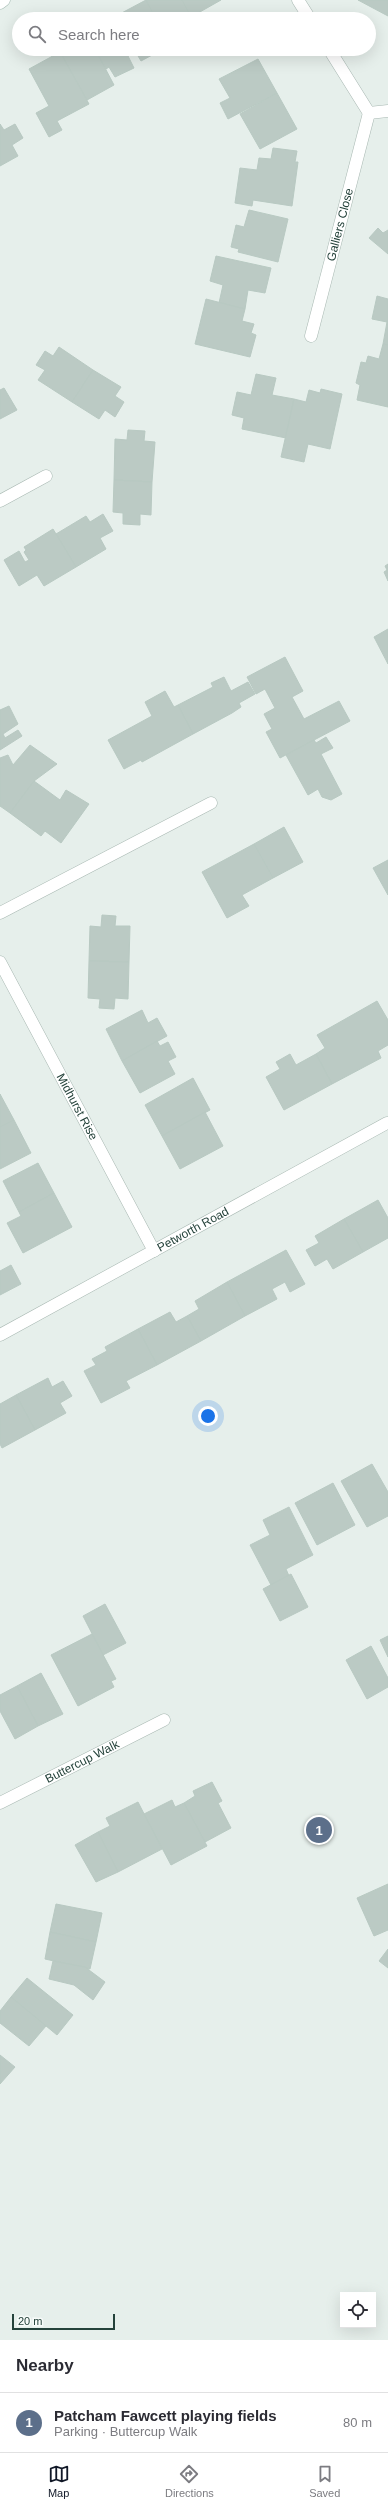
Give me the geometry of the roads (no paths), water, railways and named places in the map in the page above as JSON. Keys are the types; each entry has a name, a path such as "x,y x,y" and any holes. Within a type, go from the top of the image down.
{"street":[{"path":"0,3 4,0"},
{"path":"298,0 306,12"},
{"path":"333,56 369,113 388,111"},
{"name":"Galliers Close","path":"311,336 369,113"},
{"path":"0,501 46,476"},
{"path":"0,913 211,802"},
{"name":"Midhurst Rise","path":"0,962 154,1251"},
{"name":"Petworth Road","path":"0,1335 386,1123"},
{"name":"Buttercup Walk","path":"0,1803 164,1720"}],"place":[{"name":"Patcham Fawcett playing fields","path":"319,1830"}]}
